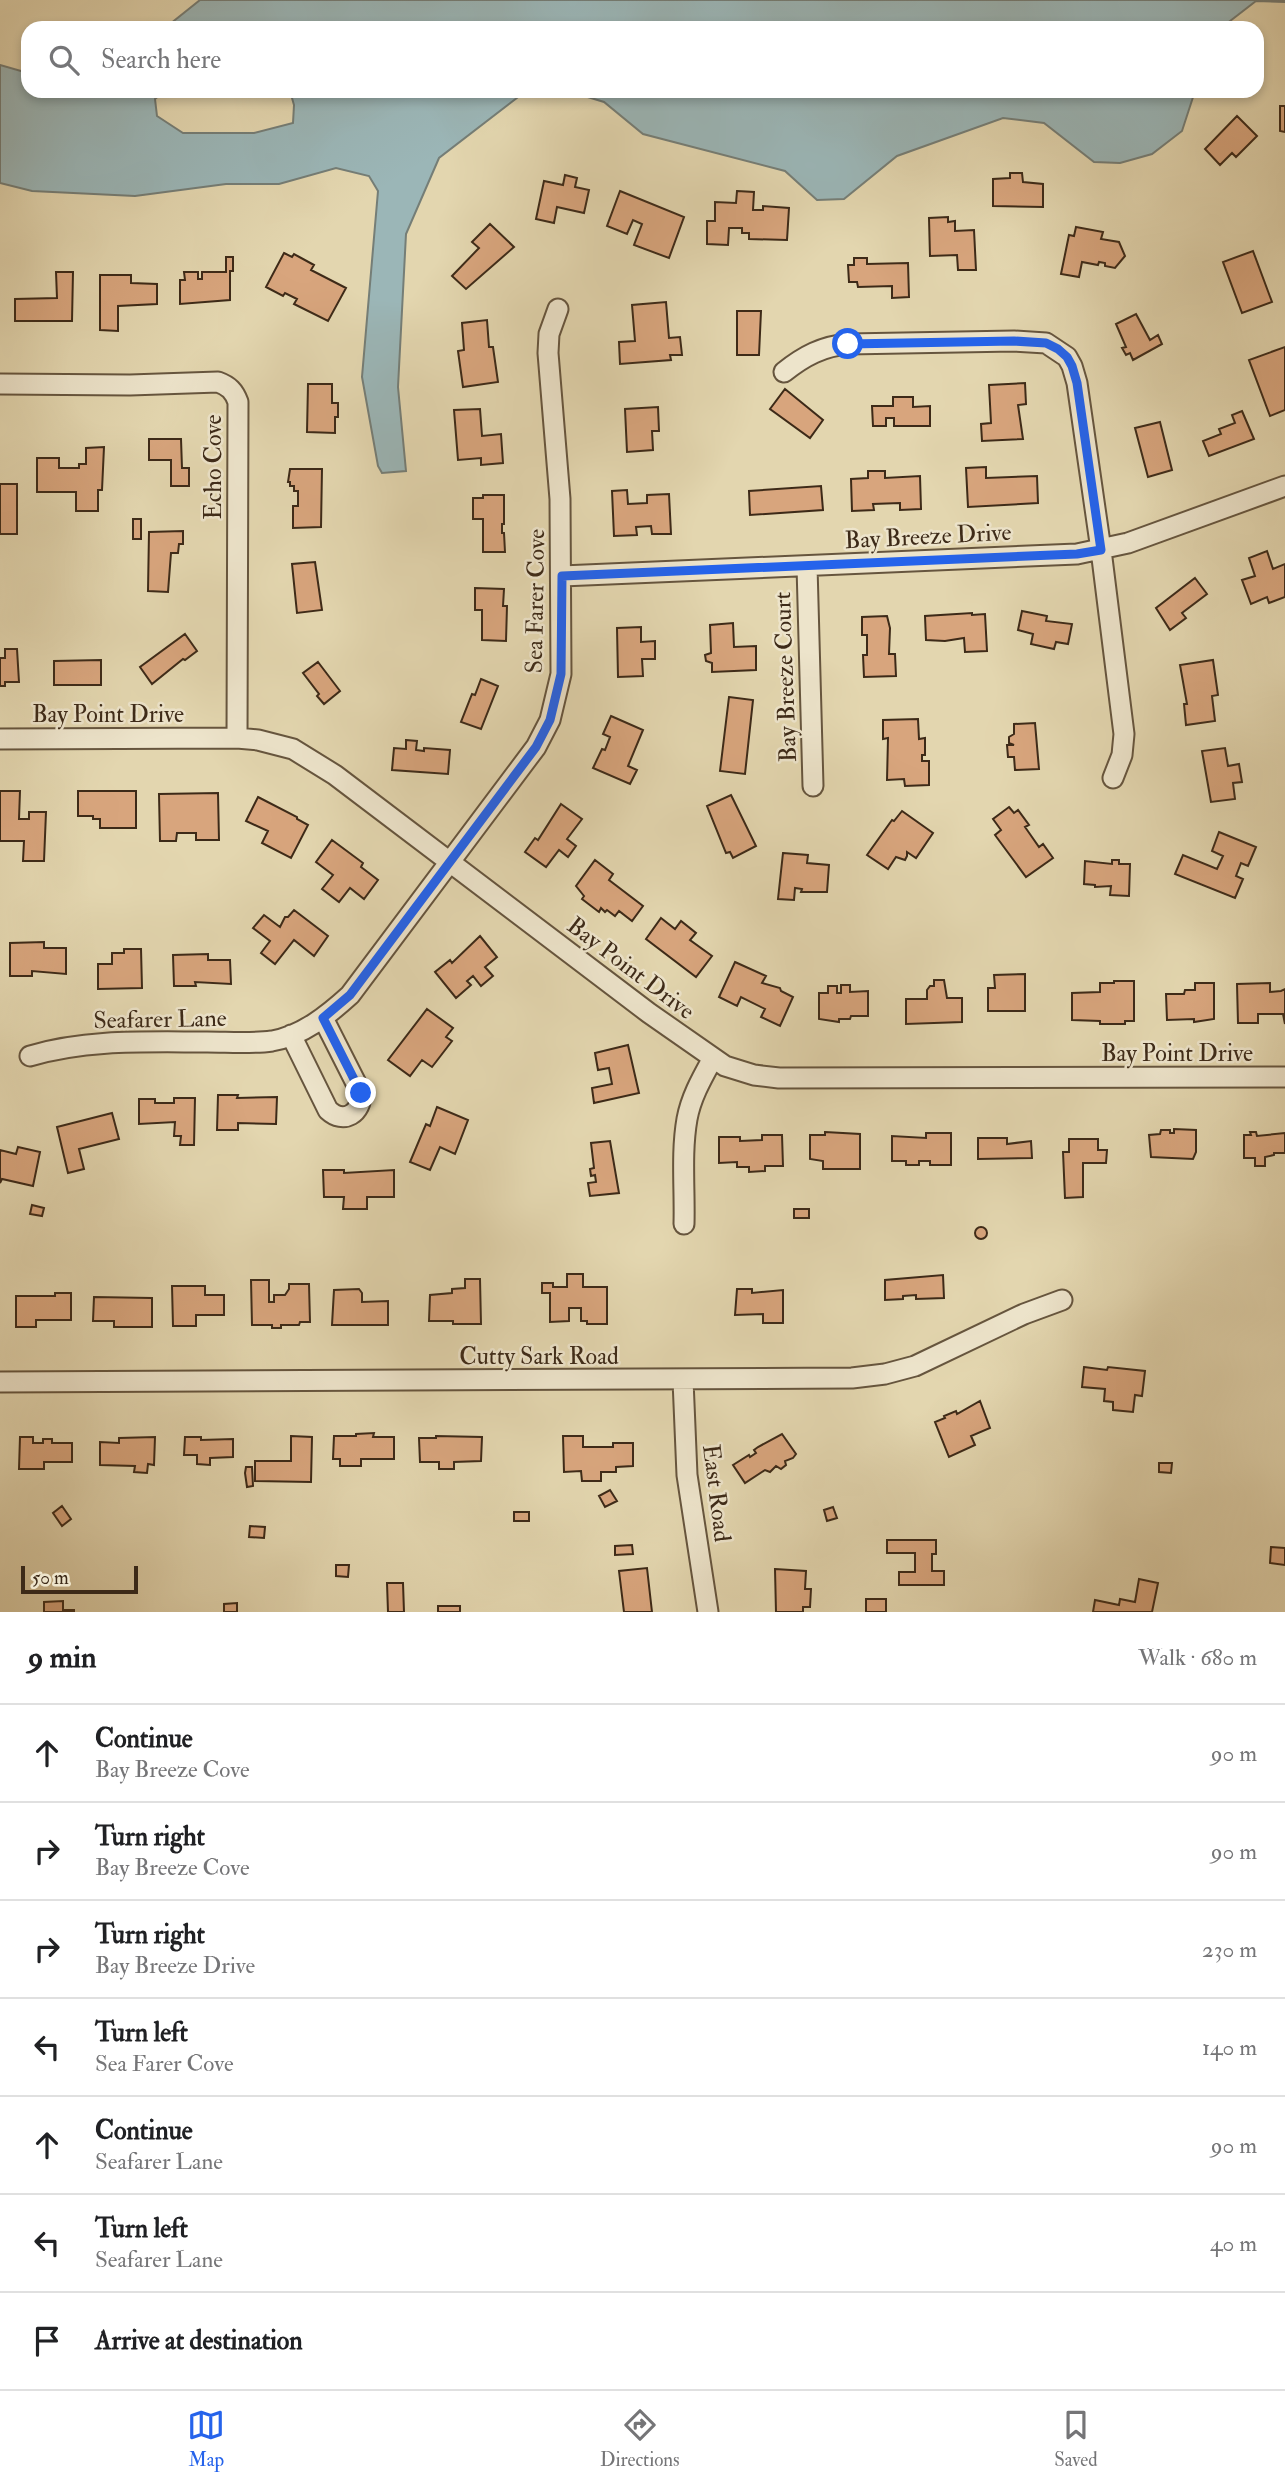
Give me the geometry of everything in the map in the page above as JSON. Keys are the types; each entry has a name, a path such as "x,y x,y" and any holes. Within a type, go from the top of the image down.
{"street":[{"name":"Sea Farer Cove","path":"450,863 536,747 550,720 561,674 561,499 548,354 550,334 558,309"},
{"path":"784,372 814,352 848,344 1014,341 1046,343 1058,349 1072,366 1077,383 1101,550 1124,734 1122,755 1113,778"},
{"name":"Echo Cove","path":"0,384 130,385 236,380 237,738"},
{"name":"Bay Breeze Drive","path":"562,576 1077,554 1128,543 1285,486"},
{"name":"Bay Breeze Court","path":"807,566 813,786"},
{"name":"Bay Point Drive","path":"0,739 237,738 293,749 335,775 649,1013 725,1066 754,1075 779,1078 1285,1077"},
{"name":"Seafarer Lane","path":"30,1056 72,1046 123,1042 272,1041 291,1035 323,1018 350,995 450,863"},
{"path":"291,1035 328,1110 337,1117 353,1114 361,1101 361,1093 323,1018"},
{"path":"684,1224 687,1117 699,1082 713,1058"},
{"name":"Cutty Sark Road","path":"0,1382 852,1378 886,1374 915,1366 1024,1314 1062,1300"},
{"name":"East Road","path":"683,1380 687,1475 708,1612"}],"water":[{"path":"200,0 1285,0 1256,1 1230,21 174,21"},
{"path":"0,65 21,71 21,98 156,98 157,116 183,133 254,133 293,123 292,98 517,98 439,158 406,234 398,387 406,471 382,473 378,466 362,377 378,191 369,176 336,168 279,184 226,184 135,196 32,191 0,183"},
{"path":"591,98 1193,98 1182,131 1152,154 1120,163 1094,162 1044,123 1003,118 897,156 844,199 817,200 785,171 643,134 604,102"}],"building":[{"path":"1280,106 1285,106 1285,132 1280,131"},
{"path":"1237,116 1257,136 1236,157 1232,153 1220,165 1205,149"},
{"path":"1010,173 1022,173 1023,182 1043,184 1043,207 993,206 993,179 1010,178"},
{"path":"565,175 577,178 575,187 589,190 584,213 557,207 554,223 536,219 544,181 563,185"},
{"path":"620,191 684,217 669,258 634,245 642,224 633,220 627,234 607,226"},
{"path":"737,191 754,192 753,210 763,210 763,206 789,208 787,240 749,239 749,233 742,233 742,228 729,228 728,245 707,244 707,221 715,221 715,202 736,203"},
{"path":"948,217 948,222 955,221 955,231 974,230 976,270 958,270 957,255 930,256 929,218"},
{"path":"490,224 514,247 466,289 452,276 479,248 472,242"},
{"path":"1076,227 1103,232 1101,239 1119,242 1125,256 1115,268 1105,266 1105,263 1099,262 1098,265 1082,262 1079,277 1061,274 1069,235 1074,236"},
{"path":"1253,251 1272,302 1242,313 1223,262"},
{"path":"284,253 292,257 294,254 314,265 311,270 346,288 328,321 294,304 297,299 285,293 283,296 266,287"},
{"path":"226,257 233,257 230,300 180,304 180,280 185,280 184,272 198,272 198,279 202,279 202,272 226,272"},
{"path":"854,258 867,258 867,264 908,263 909,297 892,298 892,286 858,287 857,282 849,282 848,265 854,265"},
{"path":"56,272 73,272 72,321 15,321 15,299 57,298"},
{"path":"100,275 131,275 131,283 157,284 157,304 118,306 118,331 100,330"},
{"path":"666,302 669,338 680,337 682,355 670,355 671,360 620,364 619,342 635,341 632,305"},
{"path":"737,311 761,311 759,355 737,355"},
{"path":"1136,314 1150,340 1158,335 1162,344 1133,360 1130,353 1126,355 1122,348 1126,347 1116,324"},
{"path":"487,320 489,347 493,347 498,382 463,387 458,351 464,350 462,323"},
{"path":"1285,347 1285,410 1270,416 1249,360"},
{"path":"1025,383 1026,404 1018,405 1023,439 982,441 981,424 991,423 989,385"},
{"path":"308,384 332,384 332,403 338,403 335,433 307,432"},
{"path":"785,389 823,420 810,438 770,409"},
{"path":"893,397 913,397 913,407 930,406 930,426 894,426 894,418 886,418 886,426 873,426 872,406 893,406"},
{"path":"658,407 659,431 652,431 653,450 627,452 625,409"},
{"path":"480,409 482,436 501,434 503,463 481,465 481,458 458,460 454,410"},
{"path":"1242,411 1254,439 1209,456 1203,441 1221,434 1219,429 1235,423 1232,415"},
{"path":"1160,422 1172,470 1148,477 1135,428"},
{"path":"149,439 181,439 182,468 189,468 189,486 171,486 171,460 149,460"},
{"path":"104,447 98,511 76,511 76,492 37,492 37,458 59,458 59,468 79,468 79,464 86,464 86,448"},
{"path":"986,467 986,478 1037,476 1038,503 968,507 966,468"},
{"path":"290,469 322,469 321,527 293,528 293,506 298,506 298,491 294,491 294,486 290,486 288,482"},
{"path":"868,471 885,471 885,478 920,476 921,509 900,510 900,503 873,504 874,510 852,511 851,479 868,478"},
{"path":"0,484 17,484 17,534 0,534"},
{"path":"821,486 823,510 750,515 749,491"},
{"path":"627,490 628,504 647,503 647,495 669,494 671,534 652,534 651,526 636,527 637,535 614,536 612,491"},
{"path":"483,495 504,495 502,533 505,552 483,552 483,519 473,519 473,498 483,498"},
{"path":"133,519 141,519 141,539 133,539"},
{"path":"183,531 183,544 179,544 178,553 171,553 168,592 148,591 149,532"},
{"path":"1267,551 1273,569 1285,564 1285,597 1269,603 1267,597 1251,604 1242,580 1255,576 1249,558"},
{"path":"315,562 322,610 297,613 292,564"},
{"path":"1195,578 1207,594 1182,613 1186,618 1170,630 1156,608"},
{"path":"475,588 504,589 503,606 507,606 506,641 482,640 482,610 475,610"},
{"path":"1022,611 1047,616 1046,621 1072,624 1068,644 1056,642 1054,649 1031,644 1033,634 1018,630"},
{"path":"985,614 987,651 965,652 964,638 926,640 925,616"},
{"path":"887,616 890,628 889,654 895,654 896,676 864,677 863,655 867,655 867,635 862,635 862,617"},
{"path":"733,623 734,647 756,646 756,670 712,672 712,663 706,661 705,655 711,653 710,625"},
{"path":"641,627 641,642 655,641 655,659 642,659 643,676 618,677 617,628"},
{"path":"185,634 197,651 152,684 140,667"},
{"path":"5,649 17,649 19,682 5,682 5,686 0,686 0,658 5,658"},
{"path":"101,660 101,685 54,685 54,661"},
{"path":"1213,660 1218,695 1212,696 1215,721 1186,725 1184,704 1187,704 1180,665"},
{"path":"318,662 340,691 324,704 303,673"},
{"path":"481,679 498,686 481,729 461,722"},
{"path":"729,697 753,700 745,774 720,771"},
{"path":"611,716 643,730 628,766 637,770 630,784 593,768 610,737 603,734"},
{"path":"918,719 919,739 925,738 925,755 922,755 922,761 929,761 929,785 905,786 904,779 887,780 888,738 883,739 883,720"},
{"path":"1035,723 1039,769 1015,770 1014,757 1008,757 1007,745 1014,745 1009,743 1009,737 1014,734 1014,724"},
{"path":"406,740 417,741 416,750 450,750 448,774 392,770 394,748 406,749"},
{"path":"1225,748 1228,766 1239,764 1242,782 1233,783 1235,799 1211,802 1202,751"},
{"path":"0,791 20,791 19,819 29,819 29,812 46,812 44,861 23,861 24,841 0,841"},
{"path":"78,791 136,791 136,828 100,828 100,819 78,816"},
{"path":"218,793 219,840 196,840 196,833 177,833 176,841 160,841 159,794"},
{"path":"731,795 756,846 733,858 730,852 726,853 707,806"},
{"path":"258,797 308,825 291,858 262,843 268,831 246,821"},
{"path":"561,804 582,819 567,839 576,846 568,857 559,850 546,867 525,852 535,838 538,840"},
{"path":"1009,807 1014,813 1018,810 1029,825 1025,827 1039,847 1043,844 1053,858 1026,877 995,835 1001,830 993,819"},
{"path":"902,811 933,833 916,858 907,852 905,860 896,857 888,869 867,855 892,820"},
{"path":"1219,832 1256,847 1248,866 1241,863 1236,876 1243,879 1235,898 1175,874 1183,855 1217,869 1223,856 1212,851"},
{"path":"332,840 363,863 361,867 378,880 364,899 350,888 339,902 322,889 333,875 316,862"},
{"path":"783,853 808,855 807,863 829,865 827,892 801,892 802,889 795,888 794,900 778,899"},
{"path":"595,860 613,874 609,880 643,906 632,921 619,911 615,916 601,908 599,912 582,899 584,896 576,886"},
{"path":"1112,860 1119,860 1119,864 1130,864 1129,896 1110,895 1111,886 1095,887 1084,884 1085,861 1112,864"},
{"path":"294,910 328,936 314,956 294,940 275,964 261,953 270,941 253,928 264,915 280,927 285,917"},
{"path":"661,918 675,929 681,921 696,933 690,940 712,956 696,977 646,939"},
{"path":"480,936 497,957 485,967 493,976 481,986 473,976 467,981 471,985 456,998 435,972 450,960 452,963"},
{"path":"44,942 44,948 66,948 66,974 32,971 32,976 10,976 10,943"},
{"path":"124,949 141,949 142,988 98,989 98,964 112,964 112,953 124,953"},
{"path":"208,954 208,960 230,960 231,984 195,982 196,986 174,986 173,955"},
{"path":"735,962 766,976 762,983 780,988 793,997 780,1026 761,1017 765,1009 741,997 737,1006 719,997"},
{"path":"1025,974 1025,1011 988,1011 988,988 995,988 994,975"},
{"path":"934,980 944,980 947,998 962,998 962,1022 906,1024 906,999 927,999 927,990 934,986"},
{"path":"1134,981 1134,1021 1125,1021 1125,1024 1100,1024 1100,1021 1072,1020 1072,993 1100,992 1100,983"},
{"path":"1195,983 1214,983 1214,1019 1194,1022 1194,1019 1167,1020 1166,994 1184,994 1185,990 1195,990"},
{"path":"1270,983 1270,992 1285,989 1285,1024 1283,1014 1258,1014 1258,1023 1238,1023 1237,984"},
{"path":"841,985 850,985 850,992 868,991 868,1016 851,1016 850,1019 839,1019 839,1022 819,1019 819,993 828,993 828,986 837,986 837,993 841,993"},
{"path":"427,1009 453,1028 446,1037 452,1041 432,1067 422,1060 410,1076 388,1060"},
{"path":"628,1045 639,1093 594,1103 592,1088 612,1084 609,1068 598,1070 595,1053"},
{"path":"218,1095 238,1095 237,1098 277,1097 276,1124 238,1123 238,1130 217,1130"},
{"path":"174,1098 195,1098 194,1145 180,1145 181,1136 174,1136 175,1122 139,1124 139,1099 155,1099 155,1103 174,1103"},
{"path":"437,1107 468,1120 455,1154 440,1147 430,1170 410,1162 426,1124 430,1126"},
{"path":"112,1113 119,1139 79,1149 84,1169 68,1173 57,1127"},
{"path":"1174,1129 1196,1130 1196,1152 1193,1159 1151,1157 1149,1135 1160,1134 1161,1130 1174,1133"},
{"path":"825,1132 860,1134 860,1169 823,1169 823,1161 810,1159 810,1135 825,1135"},
{"path":"1250,1132 1256,1132 1257,1136 1285,1133 1285,1153 1274,1153 1265,1157 1265,1166 1255,1166 1255,1158 1244,1158 1244,1135 1251,1135"},
{"path":"926,1133 951,1133 951,1165 930,1165 930,1161 919,1161 919,1165 906,1165 906,1161 892,1161 892,1136 926,1138"},
{"path":"762,1135 782,1135 783,1166 765,1166 765,1171 749,1172 749,1167 737,1167 737,1162 719,1163 719,1137 740,1137 740,1141 762,1140"},
{"path":"978,1138 1007,1138 1007,1144 1031,1141 1032,1158 978,1159"},
{"path":"1069,1139 1098,1139 1098,1150 1107,1150 1106,1163 1083,1163 1083,1197 1065,1198 1063,1152 1069,1152"},
{"path":"610,1141 619,1193 590,1196 588,1183 596,1182 590,1169 594,1168 591,1143"},
{"path":"18,1147 40,1152 33,1186 2,1179 0,1183 0,1150 16,1154"},
{"path":"323,1170 344,1170 344,1173 394,1170 394,1197 367,1197 367,1209 343,1209 344,1197 324,1197"},
{"path":"32,1205 44,1208 42,1216 30,1214"},
{"path":"794,1209 809,1209 809,1218 794,1218"},
{"path":"981,1227 987,1233 981,1239 975,1233"},
{"path":"567,1274 583,1274 583,1287 607,1287 607,1324 587,1324 587,1321 581,1321 581,1308 569,1308 569,1321 550,1322 550,1293 542,1293 542,1283 553,1283 553,1287 567,1287"},
{"path":"943,1275 944,1298 916,1299 916,1295 885,1300 885,1280"},
{"path":"465,1279 480,1279 481,1324 429,1321 430,1295 452,1293 452,1289 465,1288"},
{"path":"251,1280 269,1280 269,1302 274,1302 274,1295 285,1295 289,1284 309,1284 310,1322 281,1325 281,1328 252,1325"},
{"path":"172,1286 205,1286 205,1295 224,1295 224,1315 196,1315 196,1326 173,1326"},
{"path":"359,1289 362,1302 388,1301 388,1325 332,1325 334,1290"},
{"path":"737,1289 752,1289 752,1293 783,1290 783,1323 763,1323 763,1314 735,1315"},
{"path":"55,1293 71,1293 71,1320 36,1320 36,1327 16,1327 16,1296 55,1296"},
{"path":"94,1297 152,1298 152,1327 114,1327 114,1321 93,1321"},
{"path":"1084,1367 1145,1371 1142,1396 1135,1395 1133,1412 1113,1410 1113,1402 1104,1401 1105,1389 1082,1387"},
{"path":"980,1401 990,1428 971,1436 975,1445 949,1457 935,1422"},
{"path":"374,1433 373,1437 394,1437 394,1459 361,1459 361,1466 340,1466 340,1459 333,1459 334,1436"},
{"path":"782,1434 796,1454 793,1458 785,1461 786,1465 781,1469 776,1466 770,1472 765,1470 745,1483 733,1465 749,1455 750,1457 756,1453 754,1450 758,1447"},
{"path":"291,1436 312,1437 311,1482 255,1481 255,1461 291,1461"},
{"path":"563,1436 583,1436 583,1447 613,1447 613,1443 633,1443 633,1466 616,1467 616,1472 601,1472 601,1481 582,1481 581,1471 564,1472"},
{"path":"20,1437 33,1437 33,1443 52,1439 52,1443 72,1443 72,1462 44,1462 44,1469 19,1469"},
{"path":"155,1437 154,1465 148,1464 147,1473 134,1472 135,1466 100,1465 100,1442 119,1443 119,1438"},
{"path":"185,1437 201,1437 201,1440 233,1439 233,1457 210,1458 210,1465 197,1464 197,1455 184,1455"},
{"path":"482,1437 481,1461 454,1462 454,1469 439,1469 439,1462 420,1462 419,1438"},
{"path":"1159,1463 1172,1463 1171,1473 1159,1472"},
{"path":"246,1467 252,1467 253,1486 247,1487"},
{"path":"610,1490 617,1501 605,1507 599,1496"},
{"path":"62,1506 71,1519 62,1526 53,1513"},
{"path":"833,1507 837,1518 827,1521 824,1510"},
{"path":"514,1512 529,1512 529,1521 514,1521"},
{"path":"250,1526 265,1527 264,1538 249,1537"},
{"path":"887,1540 936,1540 936,1554 932,1554 932,1571 944,1571 944,1585 899,1585 899,1572 915,1572 915,1553 887,1553"},
{"path":"632,1545 633,1554 615,1555 615,1546"},
{"path":"1271,1547 1285,1548 1285,1565 1270,1563"},
{"path":"336,1565 349,1565 348,1577 336,1576"},
{"path":"647,1568 652,1612 624,1612 619,1571"},
{"path":"775,1569 806,1571 805,1589 811,1589 810,1607 803,1607 803,1612 776,1612"},
{"path":"1139,1579 1158,1583 1152,1612 1093,1612 1095,1600 1119,1605 1120,1599 1135,1602"},
{"path":"387,1583 403,1583 404,1612 388,1612"},
{"path":"866,1599 886,1599 886,1612 866,1612"},
{"path":"63,1601 63,1610 74,1612 44,1612 44,1602"},
{"path":"237,1603 237,1612 224,1612 224,1604"},
{"path":"438,1606 460,1606 460,1612 438,1612"}],"route":[{"path":"361,1093 323,1018 350,995 536,747 550,720 558,695 561,674 562,576 1077,554 1101,550 1077,383 1067,357 1058,349 1046,343 1014,341 848,344"}]}
